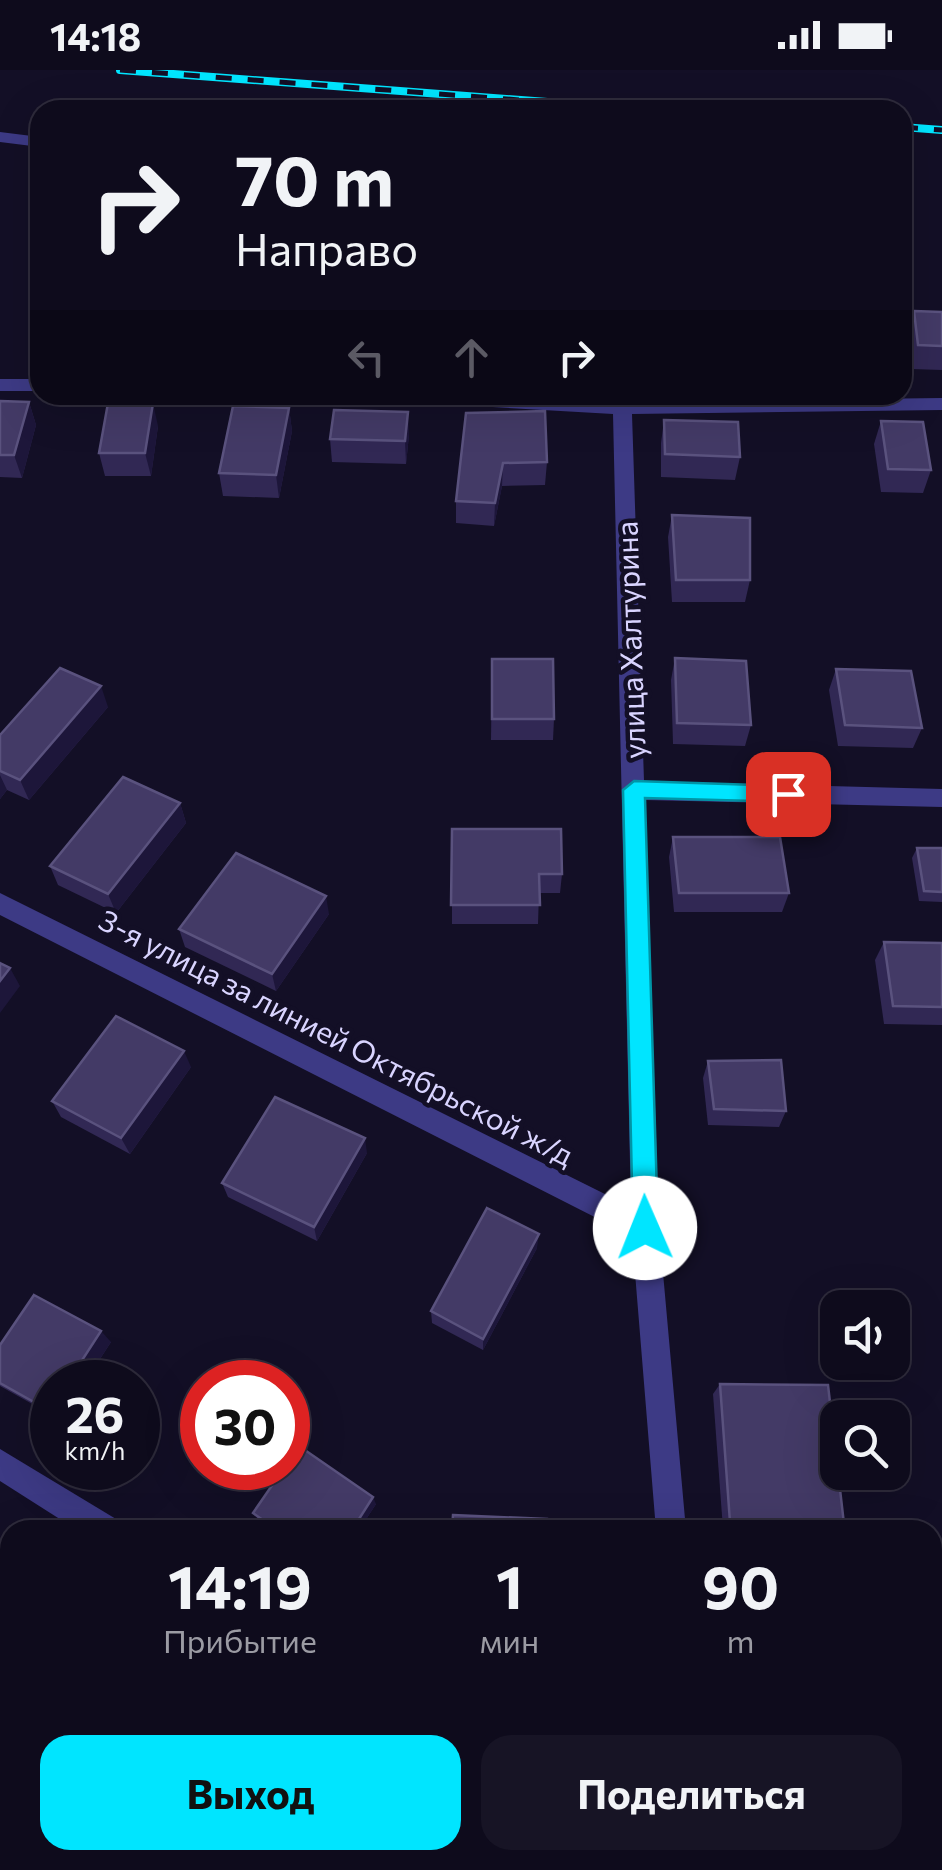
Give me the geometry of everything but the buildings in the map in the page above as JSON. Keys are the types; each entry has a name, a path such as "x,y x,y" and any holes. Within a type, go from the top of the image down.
{"street":[{"path":"0,137 30,141"},
{"path":"0,385 30,385"},
{"path":"912,404 942,404"},
{"path":"568,405 862,405"},
{"name":"улица Халтурина","path":"622,408 645,1228 670,1520"},
{"path":"634,790 942,798"},
{"name":"3-я улица за линией Октябрьской ж/д","path":"0,902 645,1228"},
{"path":"0,1464 89,1520"}],"railway":[{"path":"120,70 520,100"},
{"path":"912,128 942,130"}],"route":[{"path":"645,1228 634,790 788,794"}]}
